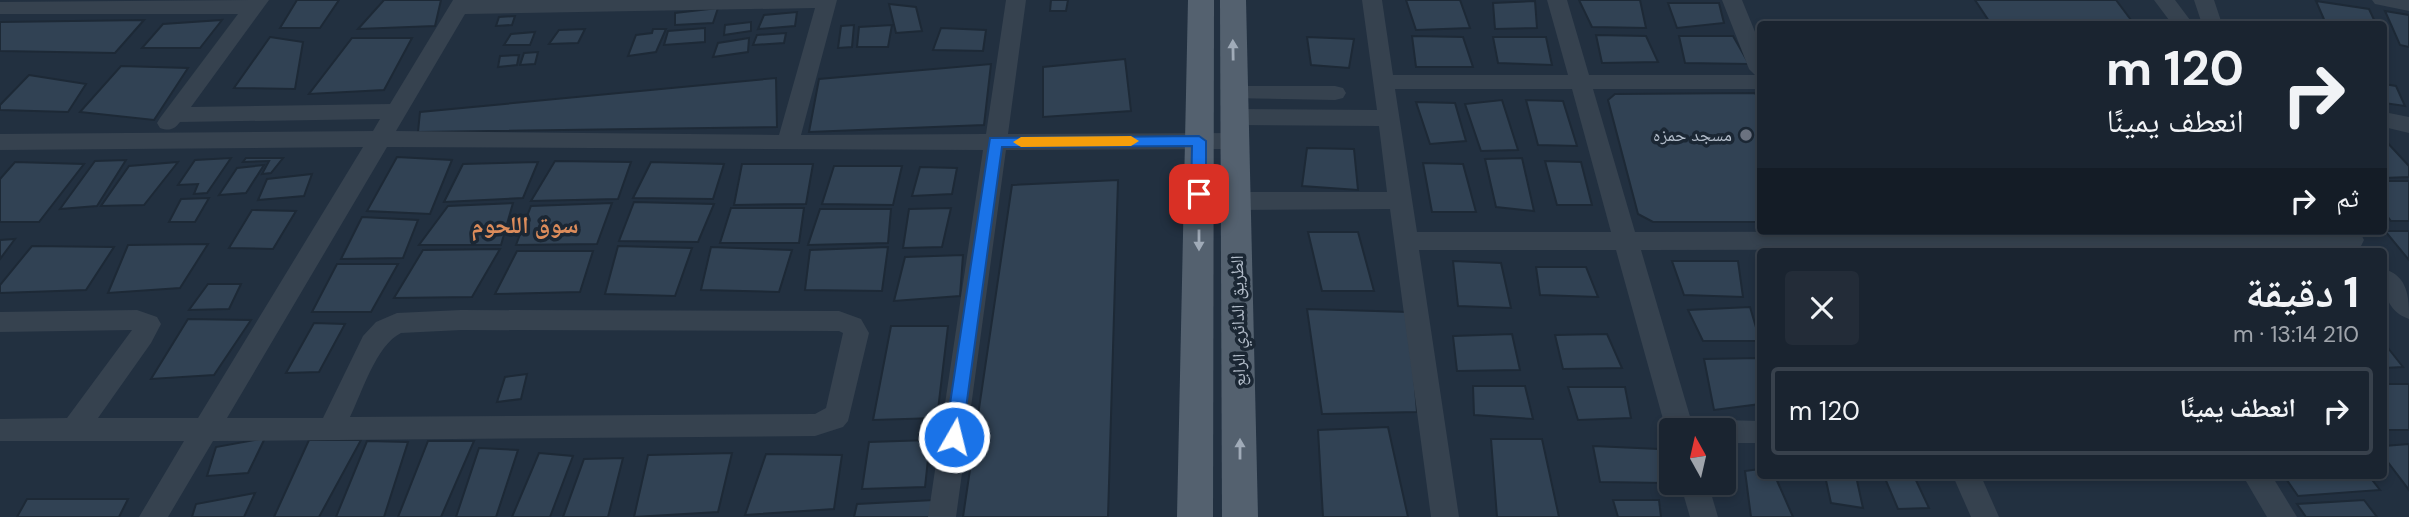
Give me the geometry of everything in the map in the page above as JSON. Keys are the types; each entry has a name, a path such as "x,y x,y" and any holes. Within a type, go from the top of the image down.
{"main road":[{"path":"1195,517 1201,0"},
{"name":"الطريق الدائري الرابع","path":"1233,0 1240,517"}],"street":[{"path":"942,517 1016,0"},
{"path":"1372,0 1445,517"},
{"path":"1557,0 1677,418"},
{"path":"1732,0 1757,62"},
{"path":"2164,0 2181,21"},
{"path":"2204,0 2211,21"},
{"path":"2382,0 2409,5"},
{"path":"153,517 461,4 827,1 788,143"},
{"path":"0,8 243,4"},
{"path":"155,141 243,4"},
{"path":"1383,82 1757,82"},
{"path":"0,142 381,139 788,143 1199,141 1234,117 1335,93"},
{"path":"174,115 398,111"},
{"path":"1234,117 1388,118"},
{"path":"2387,121 2409,125"},
{"path":"1235,201 1399,200"},
{"path":"1404,241 1830,236 2005,236 2120,246 2231,236 2353,241"},
{"path":"2387,282 2409,309"},
{"path":"0,322 137,320 148,324 75,430"},
{"path":"0,430 331,429 816,425 833,419 838,414 856,333 855,328 848,323 839,321 461,320 397,323 376,336 331,429"},
{"path":"1736,432 1757,432"},
{"path":"1968,479 1985,517"},
{"path":"2259,479 2283,517"},
{"path":"1698,495 1704,517"}],"building":[{"path":"297,0 339,0 320,28 280,28"},
{"path":"384,0 441,0 435,26 358,29"},
{"path":"1051,0 1068,0 1066,11 1050,11"},
{"path":"1406,0 1460,0 1470,28 1416,30"},
{"path":"1579,0 1640,0 1646,28 1592,27"},
{"path":"1975,0 2116,0 2132,21 1989,21"},
{"path":"1535,1 1537,28 1495,29 1493,3"},
{"path":"2316,1 2369,9 2375,21 2325,21"},
{"path":"1668,3 1719,3 1724,23 1677,28"},
{"path":"889,4 916,7 922,31 896,33"},
{"path":"718,8 713,23 675,25 675,13"},
{"path":"2385,11 2409,15 2409,47 2400,45"},
{"path":"797,12 795,26 758,29 764,15"},
{"path":"515,16 512,25 496,26 499,17"},
{"path":"144,20 115,53 0,51 0,22"},
{"path":"222,20 200,48 142,48 163,24"},
{"path":"751,22 751,31 724,35 725,25"},
{"path":"854,25 852,47 838,48 841,26"},
{"path":"892,25 888,47 857,47 859,27"},
{"path":"705,28 705,42 664,45 668,31"},
{"path":"941,28 986,30 983,51 933,50"},
{"path":"585,29 578,43 549,44 559,30"},
{"path":"653,29 666,29 656,52 628,56 636,35 652,33"},
{"path":"535,32 530,45 504,45 511,34"},
{"path":"786,33 784,43 753,45 757,35"},
{"path":"1596,35 1646,36 1658,62 1602,63"},
{"path":"1412,36 1463,37 1473,67 1416,67"},
{"path":"1679,36 1733,36 1749,64 1685,63"},
{"path":"270,37 303,42 295,89 234,88"},
{"path":"1307,37 1354,39 1349,68 1311,65"},
{"path":"1493,37 1546,37 1552,65 1498,63"},
{"path":"352,38 412,38 384,90 309,94"},
{"path":"749,38 748,52 713,57 718,43"},
{"path":"538,52 535,64 520,65 524,53"},
{"path":"519,55 517,65 498,67 500,56"},
{"path":"1125,59 1131,111 1043,117 1043,67"},
{"path":"991,64 984,125 809,132 819,79"},
{"path":"121,66 188,68 154,120 80,112"},
{"path":"29,75 86,84 68,112 0,110 0,105"},
{"path":"776,78 777,127 418,132 420,112"},
{"path":"2387,84 2396,86 2405,106 2387,103"},
{"path":"1615,94 1757,95 1757,222 1653,222 1638,214 1608,100"},
{"path":"1502,100 1518,150 1481,151 1465,104"},
{"path":"1526,100 1563,101 1577,146 1538,145"},
{"path":"1416,102 1455,103 1466,141 1430,144"},
{"path":"2387,142 2409,166 2409,177 2387,178"},
{"path":"1307,148 1354,149 1358,190 1302,186"},
{"path":"397,157 452,160 430,214 367,211"},
{"path":"231,158 207,193 194,194 198,184 178,185 195,160"},
{"path":"246,158 283,158 271,173 262,174 269,161 243,162"},
{"path":"1522,158 1534,211 1496,207 1485,159"},
{"path":"126,160 97,206 60,209 95,161"},
{"path":"555,161 631,162 618,199 531,201"},
{"path":"1545,161 1581,162 1592,205 1557,205"},
{"path":"15,162 84,164 39,222 0,222 0,179"},
{"path":"178,162 144,205 101,206 129,166"},
{"path":"538,162 523,198 444,202 463,164"},
{"path":"651,162 724,164 713,199 633,198"},
{"path":"1423,163 1463,164 1476,212 1432,212"},
{"path":"742,164 813,164 806,204 734,205"},
{"path":"264,165 246,193 219,195 237,168"},
{"path":"834,166 902,166 893,205 822,204"},
{"path":"920,167 957,168 952,194 912,196"},
{"path":"312,174 304,196 258,200 267,179"},
{"path":"1118,180 1108,517 963,517 1012,185"},
{"path":"2387,181 2409,181 2409,221 2391,221 2387,216"},
{"path":"209,198 195,222 169,222 181,199"},
{"path":"634,202 714,204 698,242 619,241"},
{"path":"513,203 501,245 419,245 448,206"},
{"path":"612,203 597,244 516,245 531,206"},
{"path":"731,208 804,208 799,243 720,243"},
{"path":"951,208 942,247 903,248 909,209"},
{"path":"820,209 891,209 888,243 808,245"},
{"path":"252,210 296,211 273,249 229,248"},
{"path":"362,217 418,220 403,258 341,259"},
{"path":"2387,231 2409,231 2409,260 2387,233"},
{"path":"1308,232 1358,232 1374,291 1322,291"},
{"path":"15,239 0,259 0,240"},
{"path":"208,244 180,288 108,293 128,245"},
{"path":"32,246 114,247 86,290 0,293 0,285"},
{"path":"618,246 692,248 675,296 605,294"},
{"path":"711,247 792,250 779,292 701,290"},
{"path":"888,247 882,291 805,290 810,250"},
{"path":"500,249 472,297 394,298 423,250"},
{"path":"517,251 593,251 580,292 495,294"},
{"path":"963,255 960,296 894,301 905,257"},
{"path":"1453,261 1501,263 1511,308 1458,306"},
{"path":"1672,261 1738,261 1743,297 1684,295"},
{"path":"337,264 398,264 371,312 312,312"},
{"path":"1536,267 1586,267 1598,297 1540,295"},
{"path":"208,284 241,284 229,309 189,310"},
{"path":"1750,307 1757,341 1703,341 1688,310"},
{"path":"1307,309 1409,312 1417,412 1322,414"},
{"path":"188,319 251,320 214,375 151,379"},
{"path":"314,323 345,324 319,372 286,373"},
{"path":"891,326 948,326 937,418 873,420"},
{"path":"1512,334 1520,370 1457,371 1453,336"},
{"path":"1607,334 1622,368 1563,369 1555,335"},
{"path":"2387,347 2403,367 2387,368"},
{"path":"1757,358 1757,404 1714,410 1704,359"},
{"path":"527,374 521,399 497,402 505,377"},
{"path":"2387,384 2409,384 2409,430 2387,430"},
{"path":"1473,386 1525,386 1533,419 1474,415"},
{"path":"1568,387 1625,387 1631,418 1578,420"},
{"path":"1388,427 1408,517 1323,517 1318,430"},
{"path":"265,438 248,473 207,476 216,447"},
{"path":"1491,439 1542,439 1559,517 1497,517"},
{"path":"309,440 361,440 319,517 274,517"},
{"path":"930,440 925,487 862,489 869,442"},
{"path":"367,441 408,442 384,517 336,517"},
{"path":"428,441 474,441 441,517 398,517"},
{"path":"2409,444 2409,490 2387,461 2387,446"},
{"path":"1593,446 1659,449 1659,483 1600,482"},
{"path":"479,448 518,450 496,517 456,517"},
{"path":"539,453 573,456 550,517 512,517"},
{"path":"732,453 718,512 634,517 648,455"},
{"path":"766,454 842,455 834,509 745,515"},
{"path":"623,458 608,517 563,517 584,459"},
{"path":"1757,469 1757,479 1776,479 1793,517 1751,517 1745,471"},
{"path":"1826,479 1857,479 1863,508 1831,503"},
{"path":"1885,479 1915,479 1929,508 1898,509"},
{"path":"2286,479 2371,479 2380,490 2298,496"},
{"path":"255,493 244,517 192,517 196,504"},
{"path":"27,499 128,499 119,517 17,517"},
{"path":"934,500 930,517 854,517 857,504"},
{"path":"1613,500 1659,500 1661,517 1618,517"},
{"path":"2364,500 2377,517 2306,517 2297,504"}],"slow traffic":[{"path":"1021,142 1131,141"}],"place":[{"name":"مسجد حمزه","path":"1746,135"}],"district":[{"name":"سوق اللحوم","path":"525,225"}],"route":[{"path":"954,437 996,142 1199,141 1199,194"}]}
